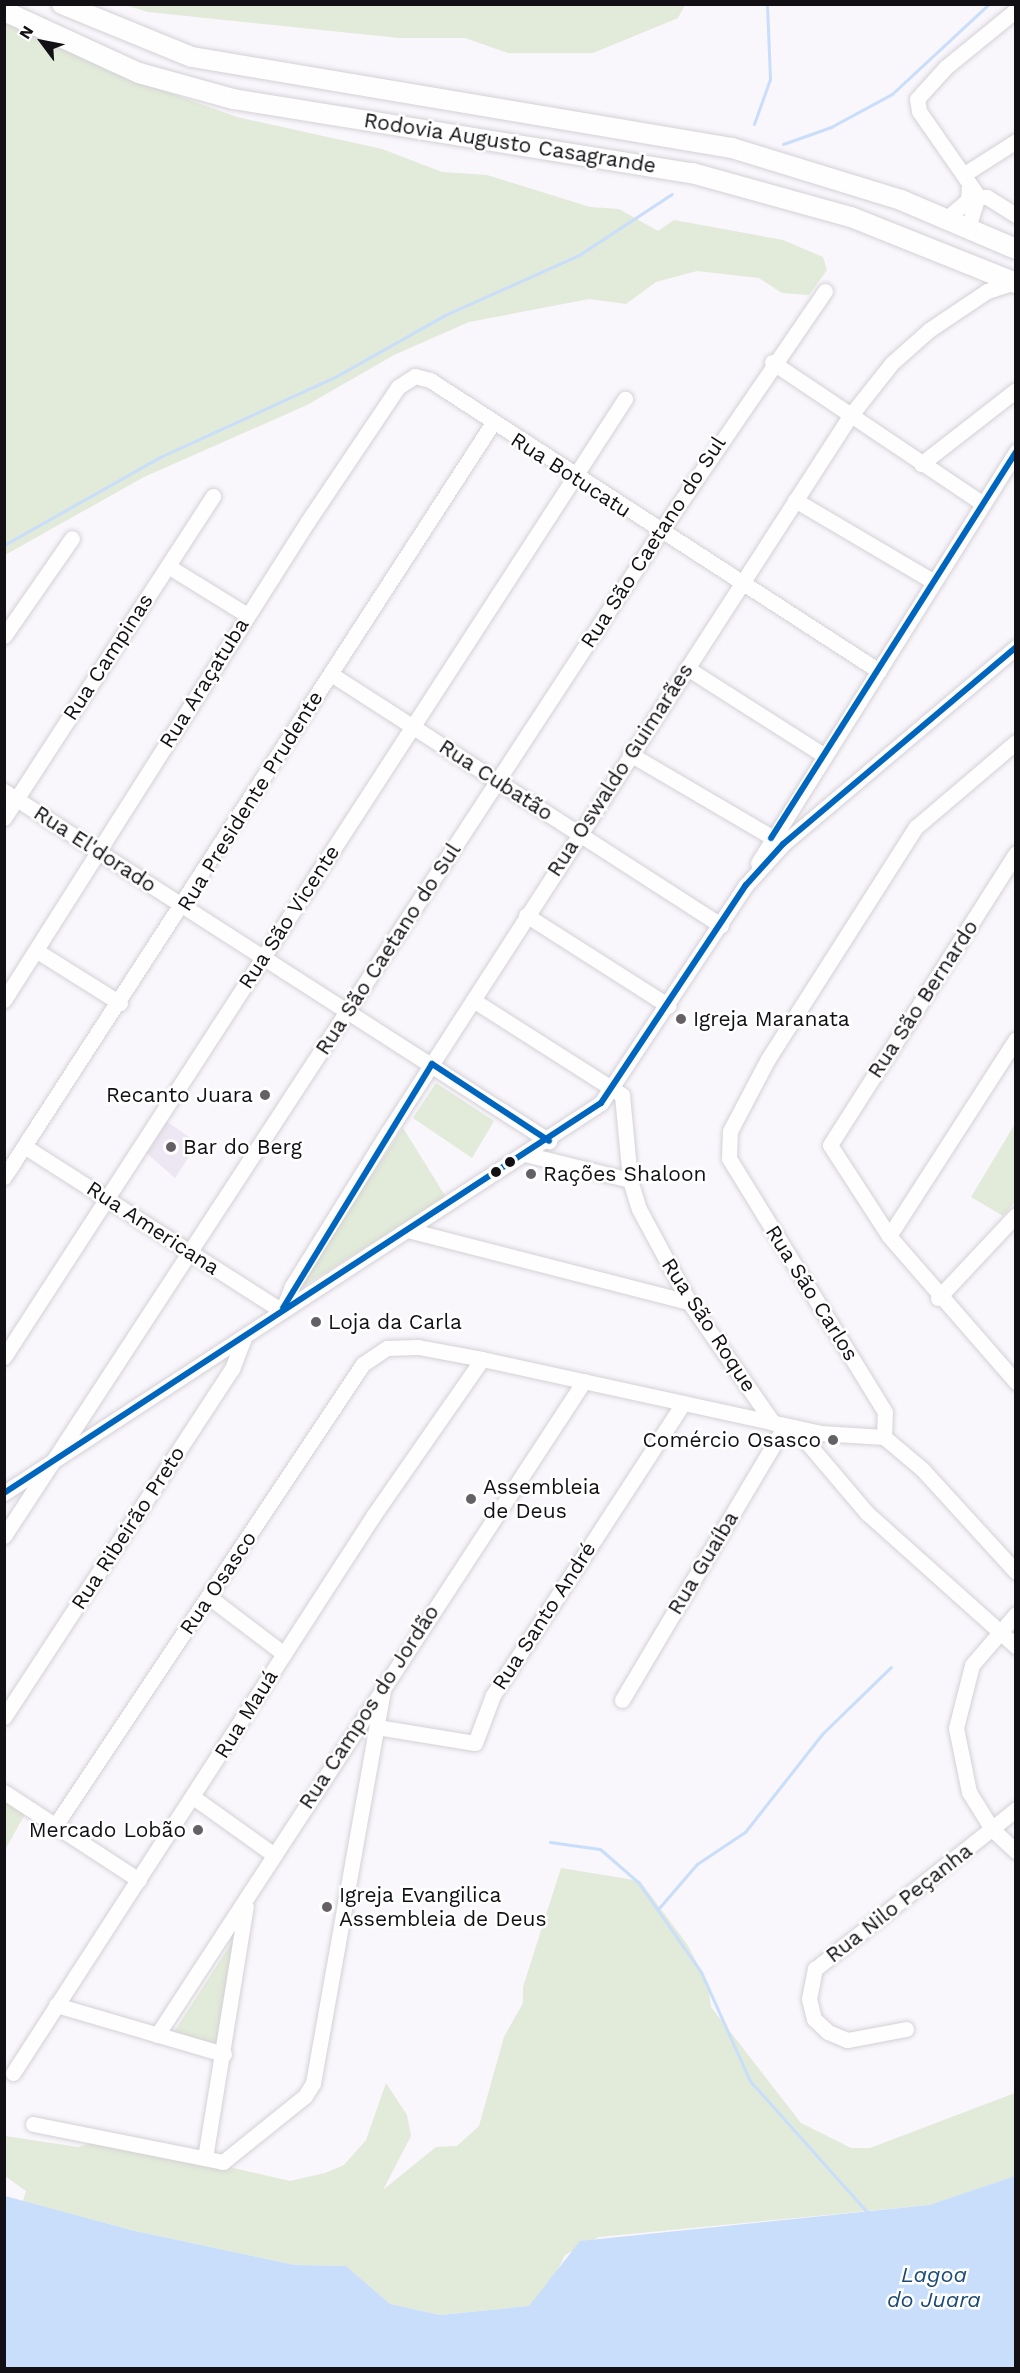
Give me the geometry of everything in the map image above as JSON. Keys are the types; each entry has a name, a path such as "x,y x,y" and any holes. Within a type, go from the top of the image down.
{"main road":[{"path":"62,4 192,57 732,148 946,219 1016,249"},
{"name":"Rodovia Augusto Casagrande","path":"4,11 139,73 233,99 692,173 851,218 1015,283"}],"street":[{"path":"968,228 974,201 967,174 919,111 920,94 1016,10"},
{"path":"967,174 1016,141"},
{"path":"946,219 974,201"},
{"name":"Rua Oswaldo Guimarães","path":"282,1311 292,1286 526,915 850,416 892,363 929,330 987,291 1015,283"},
{"name":"Rua São Caetano do Sul","path":"4,1536 772,362 825,291"},
{"path":"772,362 982,503"},
{"name":"Rua Botucatu","path":"414,376 430,380 575,478 879,671"},
{"name":"Rua Araçatuba","path":"4,999 101,852 247,615 398,387 414,376"},
{"path":"921,464 1016,390"},
{"name":"Rua São Vicente","path":"4,1357 625,399"},
{"name":"Rua Presidente Prudente","path":"4,1177 120,1004 492,424"},
{"path":"4,1492 52,1464 282,1311 529,1155 616,1088 746,885 777,841 822,754 879,671 1016,451"},
{"name":"Rua Campinas","path":"4,818 11,795 168,566 213,496"},
{"path":"795,500 934,582"},
{"path":"4,636 72,538"},
{"path":"168,566 247,615"},
{"path":"777,841 1016,647"},
{"path":"687,668 822,754"},
{"name":"Rua Cubatão","path":"331,674 414,725 578,834 721,925"},
{"name":"Rua São Carlos","path":"884,1437 885,1412 729,1158 730,1131 768,1059 916,827 1016,742"},
{"path":"630,754 777,841"},
{"name":"Rua El'dorado","path":"11,795 265,955 549,1141"},
{"name":"Rua São Bernardo","path":"889,1236 830,1145 1016,853"},
{"path":"526,915 669,1006"},
{"path":"37,951 120,1004"},
{"path":"473,1000 616,1088"},
{"path":"1016,1039 889,1236 938,1299 1016,1382"},
{"name":"Rua São Roque","path":"616,1088 627,1106 630,1180 639,1209 689,1302 784,1425 867,1513 1016,1646"},
{"name":"Rua Americana","path":"24,1146 282,1311"},
{"path":"529,1155 630,1180"},
{"path":"938,1299 1016,1215"},
{"path":"408,1230 689,1302"},
{"name":"Rua Ribeirão Preto","path":"4,1717 232,1369 244,1337"},
{"name":"Rua Osasco","path":"55,1826 363,1364 387,1348 418,1347 482,1359"},
{"path":"482,1359 784,1425 884,1437 922,1469 1016,1572"},
{"name":"Rua Mauá","path":"13,2073 284,1654 482,1359"},
{"name":"Rua Campos do Jordão","path":"157,2035 247,1902 274,1855 384,1683 584,1381"},
{"name":"Rua Santo André","path":"377,1727 475,1743 493,1695 683,1403"},
{"name":"Rua Guaíba","path":"621,1700 784,1425"},
{"path":"209,1597 284,1654"},
{"path":"1016,1614 998,1630 972,1665 956,1728 965,1782 992,1829 1016,1851"},
{"path":"33,2124 223,2162 313,2083 384,1683"},
{"path":"4,1792 139,1881"},
{"path":"193,1797 274,1855"},
{"name":"Rua Nilo Peçanha","path":"906,2030 847,2040 828,2032 814,2019 810,1999 815,1970 1016,1809"},
{"path":"206,2158 247,1902"},
{"path":"57,2005 224,2054"}],"shaded area":[{"name":"Bar do Berg","path":"163,1119 198,1143 175,1178 144,1151"}],"green space":[{"path":"125,5 685,5 678,18 593,53 508,53 465,38 399,38 148,12"},
{"path":"4,17 109,71 237,117 382,149 442,172 487,175 590,207 619,209 658,231 674,220 783,240 823,257 827,270 809,295 782,293 759,278 697,271 656,282 626,304 589,299 469,322 394,355 307,405 144,477 5,555"},
{"path":"436,1083 494,1121 472,1158 413,1118"},
{"path":"1015,1124 1015,1202 1003,1216 971,1197"},
{"path":"403,1128 446,1197 294,1292"},
{"path":"5,1800 25,1814 5,1850"},
{"path":"561,1868 640,1881 687,1944 708,1984 711,2007 801,2123 851,2148 870,2148 1015,2093 1015,2176 929,2205 599,2237 565,2255 552,2282 529,2306 440,2315 390,2304 346,2266 295,2265 135,2231 23,2201 26,2191 5,2176 5,2136 78,2147 107,2139 290,2181 325,2173 344,2165 366,2140 386,2083 407,2115 411,2136 383,2190 436,2147 457,2146 479,2126 504,2037 523,2003 523,1987"},
{"path":"243,1925 217,2044 174,2032"}],"water":[{"name":"Lagoa do Juara","path":"1015,2176 1015,2368 5,2368 5,2196 135,2231 295,2265 346,2266 390,2304 440,2315 529,2306 580,2241 929,2205"}],"waterway":[{"path":"754,124 770,79 767,4"},
{"path":"783,144 831,127 892,94 989,4"},
{"path":"4,545 160,457 335,377 445,315 579,255 672,194"},
{"path":"659,1908 697,1864 745,1832 822,1734 891,1667"},
{"path":"550,1842 600,1849 638,1882 701,1972 750,2081 869,2214"}],"transit line":[{"path":"771,838 1016,452"},
{"path":"4,1493 601,1103 746,885 783,844 1016,647"},
{"path":"283,1308 432,1064 549,1141"}],"place":[{"name":"Igreja Maranata","path":"681,1019"},
{"name":"Recanto Juara","path":"265,1095"},
{"name":"Bar do Berg","path":"171,1147"},
{"name":"Rações Shaloon","path":"531,1174"},
{"name":"Loja da Carla","path":"316,1322"},
{"name":"Comércio Osasco","path":"833,1440"},
{"name":"Assembleia de Deus","path":"471,1499"},
{"name":"Mercado Lobão","path":"198,1830"},
{"name":"Igreja Evangilica Assembleia de Deus","path":"327,1907"}]}
